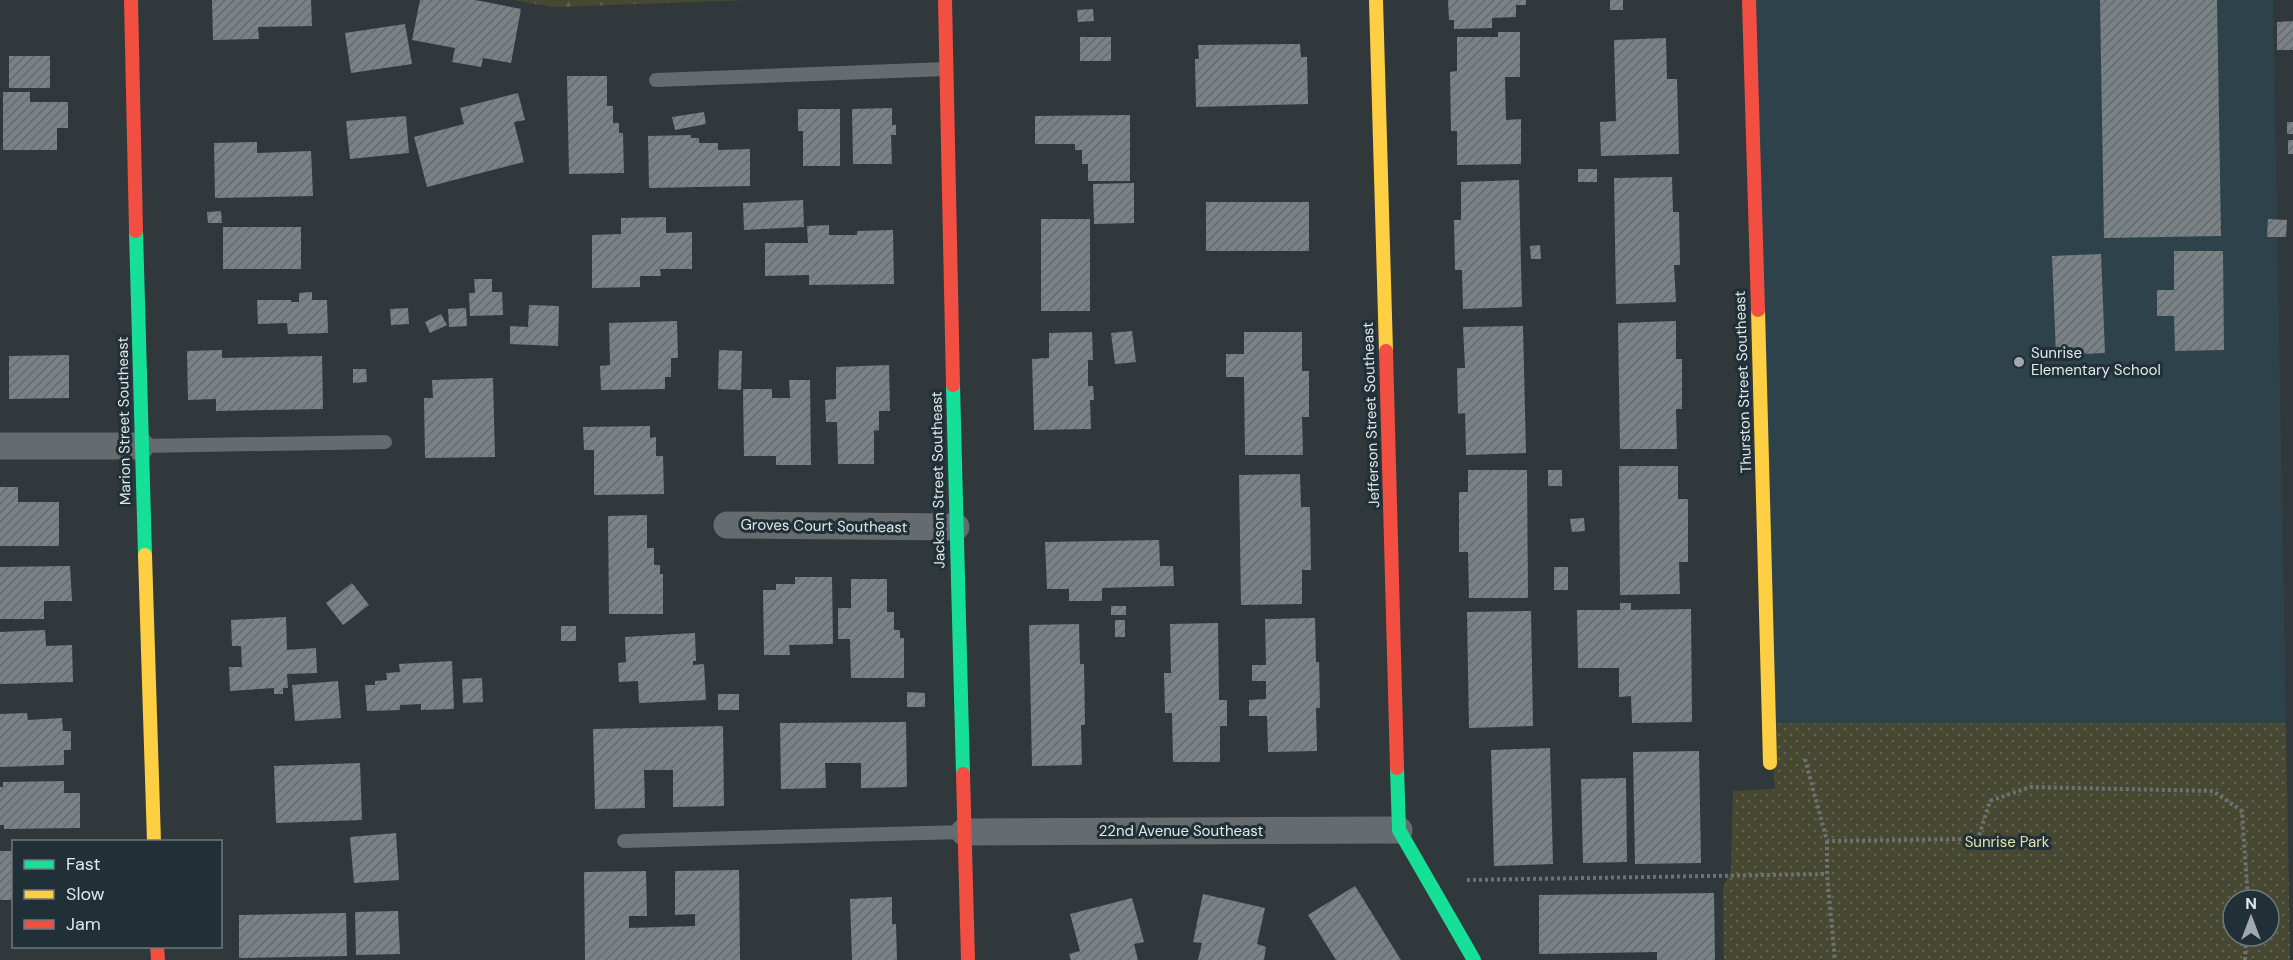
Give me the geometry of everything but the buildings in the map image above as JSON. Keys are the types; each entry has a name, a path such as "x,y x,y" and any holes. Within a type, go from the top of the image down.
{"street":[{"name":"Marion Street Southeast","path":"131,0 141,446 154,840"},
{"name":"Jackson Street Southeast","path":"945,0 968,960"},
{"name":"Jefferson Street Southeast","path":"1376,0 1399,830"},
{"name":"Thurston Street Southeast","path":"1749,0 1770,764"},
{"path":"0,446 141,446"},
{"name":"Groves Court Southeast","path":"727,525 956,527"},
{"path":"1399,830 1474,960"},
{"name":"22nd Avenue Southeast","path":"964,832 1399,830"}],"lane":[{"path":"656,80 946,69"},
{"path":"141,446 385,442"},
{"path":"624,841 964,832"}],"path":[{"path":"1769,736 1804,754 1827,841 1827,874 1835,960"},
{"path":"1827,841 1978,839 1990,801 2030,787 2213,790 2242,811 2247,888"},
{"path":"1428,881 1827,874"}],"shaded area":[{"name":"Sunrise Elementary School","path":"1749,0 2273,0 2286,723 1769,723"}],"green space":[{"path":"514,0 750,0 553,7"},
{"name":"Sunrise Park","path":"1769,723 2286,723 2290,960 1724,960 1723,889 1731,870 1733,791 1775,789"}],"traffic: fast":[{"path":"136,231 145,555"},
{"path":"953,385 963,774"},
{"path":"1397,768 1399,830 1474,960"}],"traffic: slow":[{"path":"1376,0 1386,351"},
{"path":"1758,310 1770,763"},
{"path":"145,555 154,840"}],"traffic: jam":[{"path":"131,0 136,231"},
{"path":"945,0 953,385"},
{"path":"1749,0 1758,310"},
{"path":"1386,351 1397,768"},
{"path":"963,774 968,960"},
{"path":"157,948 158,960"}],"place":[{"name":"Sunrise Elementary School","path":"2019,362"}]}
